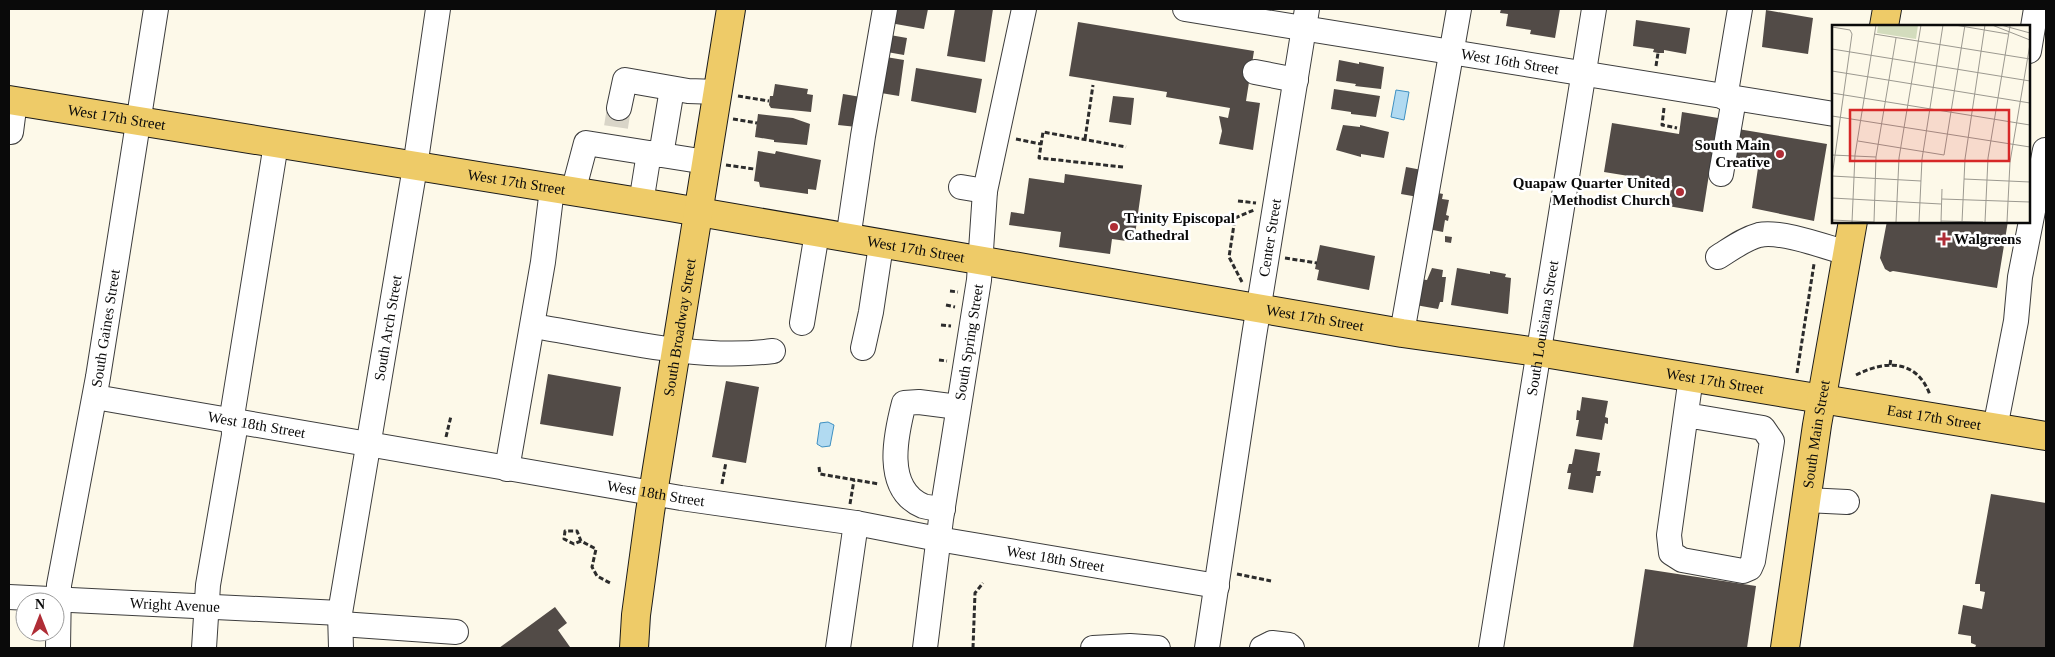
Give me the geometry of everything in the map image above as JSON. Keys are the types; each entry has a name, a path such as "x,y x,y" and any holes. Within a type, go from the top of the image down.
{"main road":[{"name":"South Broadway Street","path":"634,648 636,615 674,349 731,9"},
{"path":"1884,25 1887,9"},
{"name":"West 17th Street","path":"12,100 698,212 881,245 1822,400"},
{"name":"South Main Street","path":"1785,648 1806,500 1853,222"},
{"name":"East 17th Street","path":"1822,400 2046,436"}],"street":[{"name":"South Gaines Street","path":"59,592 95,397 140,121 156,9"},
{"name":"South Arch Street","path":"341,648 340,619 415,167 438,9"},
{"path":"848,239 863,136 885,9"},
{"name":"South Spring Street","path":"925,648 938,539 980,260 985,191 1024,9"},
{"name":"West 16th Street","path":"1185,9 1306,18 1452,53 1832,114"},
{"path":"1402,332 1459,9"},
{"name":"South Louisiana Street","path":"1491,648 1594,9"},
{"path":"1721,174 1740,9"},
{"path":"2030,45 2036,9"},
{"name":"Center Street","path":"1207,648 1259,307 1306,18"},
{"path":"1255,72 1296,80"},
{"path":"623,128 624,80 672,89 718,92"},
{"path":"642,203 672,89"},
{"path":"10,135 12,100"},
{"path":"623,128 655,154 706,162"},
{"path":"507,469 542,262 563,190 586,143 623,128"},
{"path":"204,648 205,607 234,435 233,410 276,144"},
{"path":"2030,213 2040,149"},
{"path":"961,186 985,191"},
{"path":"1995,428 2014,330 2029,222"},
{"path":"802,323 817,233"},
{"path":"1718,257 1737,245 1760,235 1789,237 1847,253"},
{"path":"863,348 871,312 881,245"},
{"path":"545,328 674,349 733,354 773,351"},
{"path":"1686,415 1763,428 1772,441 1753,561 1750,568 1743,571 1682,560 1671,553 1669,535 1691,377"},
{"name":"West 18th Street","path":"95,397 653,493 856,523 938,539 1218,579"},
{"path":"943,510 923,506 908,495 896,472 899,424 904,402 958,407"},
{"path":"1806,500 1847,502"},
{"path":"838,648 856,523"},
{"name":"Wright Avenue","path":"65,599 205,607 456,632"},
{"path":"1262,648 1272,643 1289,645 1292,648"},
{"path":"1094,648 1150,648"}],"path":[{"path":"1656,66 1658,52"},
{"path":"1085,139 1093,85"},
{"path":"718,92 770,101"},
{"path":"1664,108 1662,125 1677,128"},
{"path":"1122,167 1039,158 1043,132 1126,147"},
{"path":"1022,140 1041,144"},
{"path":"1238,201 1256,203"},
{"path":"1242,283 1229,257 1235,218 1256,209"},
{"path":"1289,258 1316,262"},
{"path":"1796,374 1814,262"},
{"path":"950,291 956,292"},
{"path":"946,305 954,307"},
{"path":"941,324 950,326"},
{"path":"1890,365 1891,358"},
{"path":"939,360 945,361"},
{"path":"1856,375 1879,366 1899,364 1919,376 1928,387 1931,398"},
{"path":"820,467 820,474 880,484 886,482 896,465"},
{"path":"581,540 574,544 568,543 564,538 565,531 577,531 581,540 596,549 592,567 597,576 610,583"},
{"path":"1218,579 1271,581"},
{"path":"973,648 975,593 984,584"}],"water":[{"path":"1396,90 1409,92 1404,120 1391,117"},
{"path":"828,422 834,425 830,446 822,447 817,444 820,423"}],"building":[{"path":"893,9 928,9 924,29 890,23"},
{"path":"955,9 993,9 985,62 947,56"},
{"path":"1501,9 1560,9 1555,38 1530,34 1531,30 1506,26 1508,14 1500,13"},
{"path":"1766,10 1813,18 1808,54 1762,47"},
{"path":"1636,20 1690,28 1686,54 1664,50 1664,53 1658,53 1653,52 1654,49 1633,46"},
{"path":"1078,22 1254,51 1246,101 1260,103 1253,150 1219,144 1222,131 1219,116 1228,118 1230,108 1166,97 1167,92 1069,76"},
{"path":"890,35 907,38 904,55 887,52"},
{"path":"886,57 904,60 899,96 881,93"},
{"path":"1339,60 1384,67 1381,89 1355,86 1356,84 1336,81"},
{"path":"916,68 982,79 976,113 911,101"},
{"path":"775,84 808,89 807,94 813,95 811,112 771,108 769,105 770,96 773,96"},
{"path":"1334,89 1380,96 1376,117 1331,109"},
{"path":"843,94 861,97 857,127 838,125"},
{"path":"1113,96 1134,98 1131,125 1109,122"},
{"path":"1682,112 1718,118 1703,212 1668,206 1672,183 1604,172 1612,123 1679,134"},
{"path":"758,114 793,118 810,124 807,145 774,142 774,140 755,137"},
{"path":"1343,125 1360,127 1360,125 1389,132 1384,158 1361,154 1361,157 1336,150"},
{"path":"1738,129 1827,144 1814,221 1752,208 1758,168 1732,164"},
{"path":"758,151 775,154 776,151 821,160 816,190 808,189 808,194 760,187 759,182 754,181"},
{"path":"1406,167 1422,170 1418,197 1401,194"},
{"path":"1065,174 1142,185 1134,242 1112,239 1110,254 1059,247 1061,232 1009,225 1011,212 1024,214 1029,178 1064,183"},
{"path":"1429,191 1443,194 1442,199 1449,200 1446,215 1449,216 1448,221 1445,220 1443,232 1423,228"},
{"name":"Walgreens","path":"1887,222 2008,222 1997,288 1890,272 1885,269 1880,258"},
{"path":"1445,236 1452,237 1451,243 1445,242"},
{"path":"1320,245 1375,256 1369,290 1317,280 1319,270 1315,269"},
{"path":"1432,268 1443,270 1442,277 1446,277 1443,302 1440,302 1438,309 1410,304 1419,279 1427,280"},
{"path":"1457,268 1490,274 1490,271 1506,274 1505,277 1511,278 1508,314 1451,305"},
{"path":"548,374 621,387 613,436 540,424"},
{"path":"726,381 759,387 746,463 712,457"},
{"path":"1582,397 1608,401 1605,417 1608,418 1608,424 1605,423 1602,440 1576,436 1579,420 1576,420 1577,410 1580,411"},
{"path":"1575,449 1600,453 1597,471 1601,471 1600,476 1596,476 1593,493 1568,489 1571,473 1567,473 1569,464 1572,464"},
{"path":"1991,494 2046,503 2046,648 1975,648 1976,645 1971,643 1971,636 1958,634 1963,605 1982,609 1985,592 1980,591 1980,584 1975,584"},
{"path":"1645,569 1756,586 1747,648 1633,648"},
{"path":"555,607 567,623 558,630 570,647 499,648"}],"tunnel":[{"path":"616,127 619,108"}],"place":[{"name":"South Main Creative","path":"1780,154"},
{"name":"Quapaw Quarter United Methodist Church","path":"1680,192"},
{"name":"Trinity Episcopal Cathedral","path":"1114,227"},
{"name":"Walgreens","path":"1944,239"}]}
